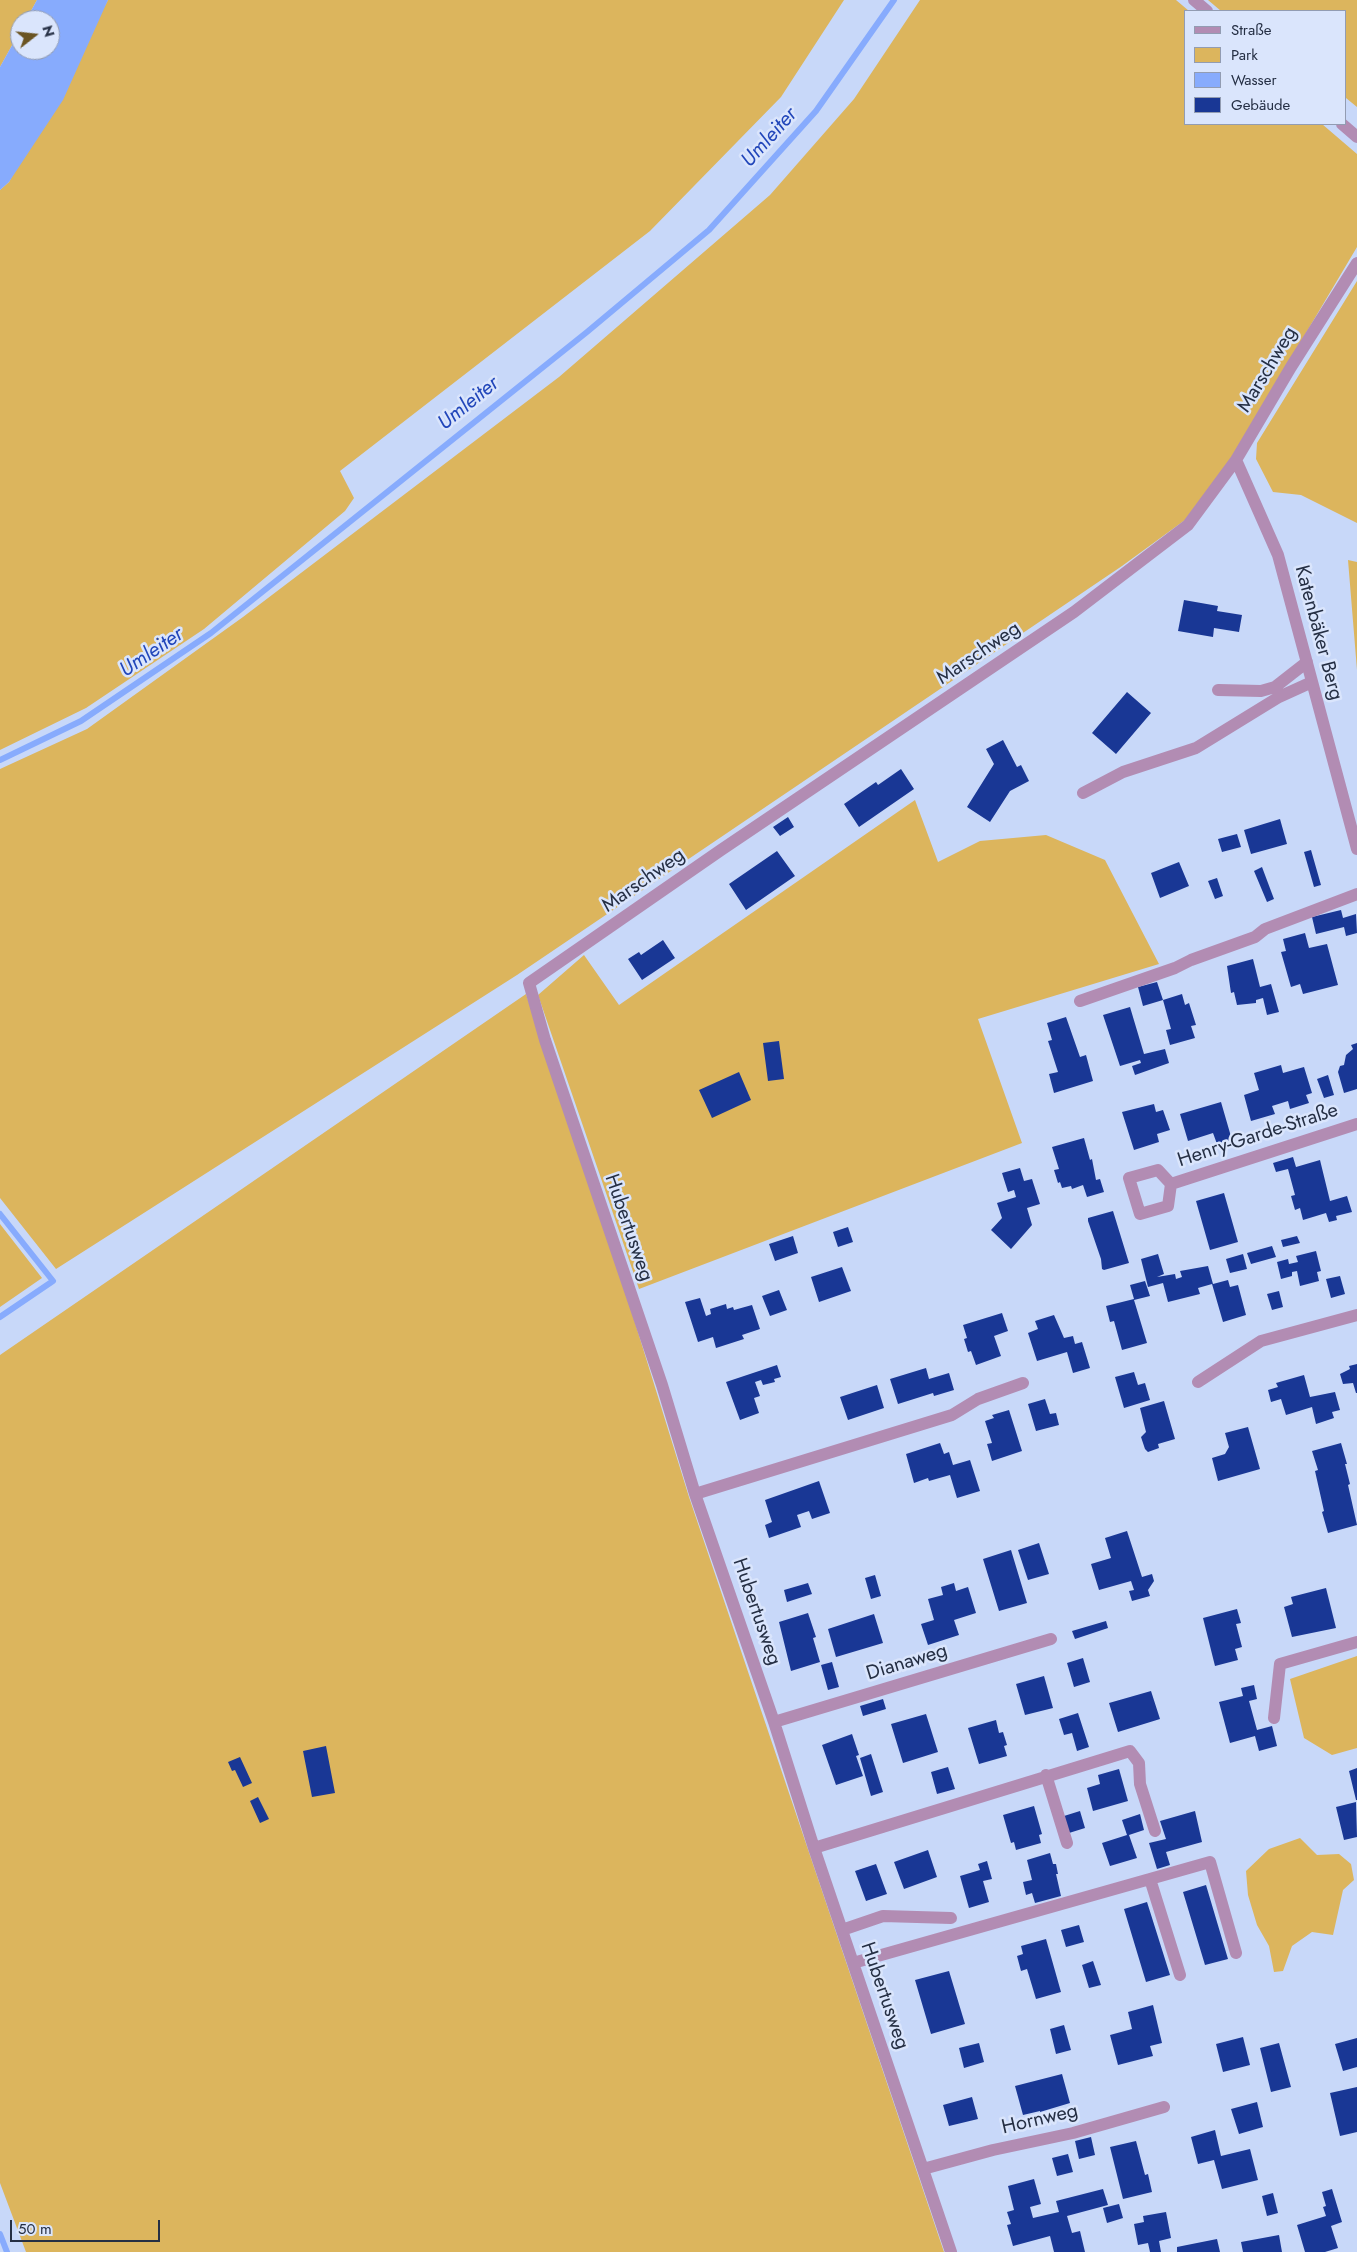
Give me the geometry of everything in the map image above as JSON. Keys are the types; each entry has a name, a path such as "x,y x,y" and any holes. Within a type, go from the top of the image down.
{"street":[{"path":"1194,0 1207,10"},
{"path":"1343,125 1357,137"},
{"name":"Marschweg","path":"529,983 721,850 1074,612 1188,525 1236,460 1291,367 1357,263"},
{"name":"Katenbäker Berg","path":"1236,460 1278,555 1357,849"},
{"path":"1218,690 1261,691 1275,687 1307,662"},
{"path":"1083,793 1123,772 1196,748 1270,702 1312,682"},
{"path":"1080,1001 1175,968 1191,960 1255,937 1265,929 1357,894"},
{"name":"Hubertusweg","path":"529,983 545,1040 662,1385 694,1494 774,1722 814,1848 952,2252"},
{"name":"Henry-Garde-Straße","path":"1171,1184 1357,1124"},
{"path":"1198,1382 1261,1341 1357,1315"},
{"path":"694,1494 952,1415 978,1399 1023,1384"},
{"name":"Dianaweg","path":"774,1722 1051,1639"},
{"path":"1274,1718 1280,1664 1357,1642"},
{"path":"814,1848 1046,1775 1130,1751 1139,1763 1140,1784 1155,1831"},
{"path":"1046,1775 1067,1843"},
{"path":"853,1963 1210,1862 1236,1952"},
{"path":"1150,1879 1180,1974"},
{"path":"842,1930 883,1916 951,1918"},
{"name":"Hornweg","path":"923,2168 993,2150 1073,2133 1164,2107"}],"green space":[{"path":"0,0 37,0 32,10 10,10 10,49 0,67"},
{"path":"108,0 844,0 781,97 650,231 340,471 354,498 345,511 204,629 86,708 0,750 0,190 9,182"},
{"path":"920,0 1176,0 1188,10 1184,10 1184,125 1323,125 1357,154 1357,247 1233,456 1185,520 1122,566 517,975 56,1269 0,1198 0,769 87,729 243,617 559,377 770,195 854,99"},
{"path":"1208,0 1357,0 1357,107 1347,99 1347,10 1220,10"},
{"path":"1357,281 1357,523 1301,495 1273,492 1256,459 1257,443"},
{"path":"1348,560 1357,562 1357,670"},
{"path":"915,800 938,862 980,841 1046,835 1105,860 1159,964 978,1019 1022,1143 639,1289 538,995 584,955 619,1005"},
{"path":"526,994 628,1300 689,1497 944,2252 26,2252 0,2183 0,1355"},
{"path":"0,1224 42,1278 0,1307"},
{"path":"1357,1656 1357,1748 1332,1755 1304,1738 1290,1679"},
{"path":"1300,1838 1317,1855 1339,1854 1351,1864 1354,1880 1343,1890 1333,1935 1312,1932 1292,1946 1283,1971 1274,1972 1269,1946 1257,1925 1248,1895 1246,1871 1269,1849"}],"water":[{"path":"37,0 108,0 63,100 9,182 0,190 0,67 10,49 10,60 60,60 60,10 32,10"}],"building":[{"path":"1184,600 1218,606 1217,611 1242,615 1239,632 1214,628 1213,637 1178,631"},
{"path":"1127,692 1151,713 1116,754 1092,733"},
{"path":"1003,740 1017,767 1021,765 1029,781 1010,791 990,822 967,807 994,764 986,749"},
{"path":"901,769 914,789 859,827 844,804 876,782 878,785"},
{"path":"788,817 794,827 780,836 773,827"},
{"path":"1280,819 1287,844 1251,854 1244,830"},
{"path":"1237,834 1241,847 1222,852 1218,839"},
{"path":"1311,850 1321,885 1314,887 1304,852"},
{"path":"777,851 795,876 746,910 729,884"},
{"path":"1179,862 1189,886 1160,898 1151,873"},
{"path":"1262,867 1274,899 1267,902 1254,871"},
{"path":"1217,878 1223,896 1215,899 1208,881"},
{"path":"1341,910 1343,918 1356,914 1357,933 1346,936 1344,927 1316,934 1312,917"},
{"path":"1305,933 1309,948 1327,944 1338,985 1303,994 1300,984 1291,987 1281,952 1286,951 1283,939"},
{"path":"663,940 675,958 642,980 628,959 639,952 641,955"},
{"path":"1253,959 1260,987 1271,984 1279,1012 1267,1015 1263,998 1256,1000 1256,1003 1237,1005 1234,992 1231,993 1227,966"},
{"path":"1157,982 1163,1000 1143,1006 1138,987"},
{"path":"1182,994 1185,1005 1189,1003 1196,1025 1191,1026 1195,1038 1170,1045 1166,1030 1171,1029 1163,1000"},
{"path":"1130,1007 1144,1054 1165,1049 1169,1063 1135,1075 1132,1066 1141,1063 1140,1060 1120,1066 1103,1015"},
{"path":"1066,1017 1080,1057 1086,1055 1093,1081 1054,1093 1049,1074 1058,1072 1048,1041 1052,1040 1047,1023"},
{"path":"779,1041 784,1079 768,1081 763,1043"},
{"path":"1357,1043 1357,1089 1344,1093 1338,1072 1340,1066 1344,1065 1346,1055 1353,1049 1351,1045"},
{"path":"1281,1065 1283,1073 1304,1067 1312,1093 1306,1095 1309,1103 1290,1109 1288,1101 1272,1106 1275,1114 1251,1121 1244,1095 1259,1090 1254,1073"},
{"path":"739,1072 751,1100 712,1118 699,1090"},
{"path":"1328,1075 1334,1095 1324,1098 1317,1079"},
{"path":"1221,1102 1232,1140 1217,1144 1213,1133 1188,1141 1180,1114"},
{"path":"1154,1104 1156,1112 1163,1110 1170,1130 1157,1134 1159,1142 1134,1150 1122,1112"},
{"path":"1084,1138 1090,1160 1092,1159 1096,1180 1100,1179 1104,1192 1087,1197 1083,1185 1072,1189 1071,1186 1062,1188 1060,1182 1058,1183 1054,1170 1059,1169 1052,1147"},
{"path":"1293,1157 1296,1167 1320,1160 1330,1201 1347,1196 1352,1212 1336,1216 1337,1220 1329,1222 1326,1213 1303,1220 1300,1208 1295,1210 1291,1196 1295,1195 1288,1169 1276,1172 1273,1163"},
{"path":"1020,1168 1024,1181 1032,1179 1040,1204 1027,1208 1032,1225 1011,1249 991,1230 1002,1218 997,1203 1016,1197 1014,1190 1008,1192 1002,1173"},
{"path":"1224,1193 1238,1242 1210,1250 1196,1201"},
{"path":"1113,1211 1129,1263 1104,1270 1102,1269 1101,1259 1088,1218"},
{"path":"848,1227 853,1242 838,1247 833,1232"},
{"path":"793,1236 798,1253 775,1261 769,1244"},
{"path":"1297,1236 1300,1243 1283,1247 1281,1240"},
{"path":"1272,1246 1276,1257 1251,1264 1247,1253"},
{"path":"1316,1251 1321,1271 1317,1272 1319,1281 1300,1286 1297,1271 1292,1272 1292,1276 1281,1279 1277,1262 1288,1259 1289,1264 1298,1262 1296,1256"},
{"path":"1158,1254 1164,1274 1157,1277 1175,1274 1176,1279 1182,1277 1180,1271 1208,1266 1213,1284 1228,1280 1230,1287 1238,1285 1246,1315 1223,1322 1212,1284 1198,1288 1200,1294 1168,1302 1163,1283 1148,1287 1141,1259"},
{"path":"1243,1254 1247,1269 1230,1273 1226,1259"},
{"path":"842,1267 851,1291 819,1302 811,1277"},
{"path":"1340,1276 1345,1294 1331,1298 1326,1279"},
{"path":"1145,1281 1150,1296 1134,1300 1147,1343 1122,1350 1114,1321 1110,1322 1106,1306 1134,1299 1130,1285"},
{"path":"779,1290 787,1310 770,1316 762,1296"},
{"path":"1279,1291 1283,1307 1272,1310 1267,1294"},
{"path":"700,1298 706,1316 711,1314 710,1309 726,1304 727,1309 733,1307 734,1310 752,1305 760,1329 742,1335 744,1339 716,1348 713,1337 698,1342 685,1302"},
{"path":"1002,1313 1008,1331 994,1336 1001,1356 976,1365 971,1351 968,1352 964,1339 967,1338 963,1325"},
{"path":"1054,1315 1064,1338 1073,1336 1075,1344 1082,1342 1090,1368 1073,1373 1067,1352 1037,1361 1028,1333 1038,1329 1035,1321"},
{"path":"1357,1364 1356,1393 1353,1383 1343,1384 1340,1374 1350,1369 1349,1366"},
{"path":"777,1365 781,1377 774,1379 775,1382 763,1385 761,1380 755,1382 760,1396 754,1398 759,1413 740,1420 726,1382"},
{"path":"926,1368 929,1379 949,1373 954,1390 934,1396 933,1393 898,1404 890,1379"},
{"path":"1134,1372 1138,1385 1145,1383 1150,1400 1124,1408 1115,1377"},
{"path":"1304,1375 1310,1397 1335,1392 1340,1410 1332,1412 1334,1418 1316,1424 1312,1407 1286,1415 1281,1399 1271,1402 1268,1390 1278,1387 1276,1383"},
{"path":"877,1385 884,1408 848,1420 840,1397"},
{"path":"1045,1399 1050,1414 1056,1413 1059,1425 1036,1431 1028,1404"},
{"path":"1164,1401 1175,1439 1158,1444 1159,1448 1148,1452 1141,1437 1146,1432 1140,1408"},
{"path":"1009,1410 1022,1451 992,1461 987,1444 992,1443 985,1421 994,1418 992,1415"},
{"path":"1248,1427 1260,1469 1218,1481 1212,1458 1225,1454 1229,1447 1225,1433"},
{"path":"940,1443 944,1454 949,1452 953,1465 970,1460 980,1491 957,1498 950,1475 929,1481 928,1478 914,1483 906,1454"},
{"path":"1341,1443 1347,1464 1345,1464 1350,1484 1348,1485 1357,1525 1328,1533 1322,1512 1324,1511 1315,1471 1318,1470 1312,1451"},
{"path":"819,1481 830,1513 812,1519 809,1511 797,1515 801,1527 769,1538 765,1525 772,1522 765,1500"},
{"path":"1127,1531 1142,1577 1152,1574 1154,1581 1148,1590 1150,1596 1132,1601 1129,1591 1134,1590 1131,1581 1099,1590 1091,1564 1111,1558 1105,1538"},
{"path":"1039,1543 1049,1574 1028,1580 1018,1550"},
{"path":"1011,1550 1027,1603 999,1611 983,1559"},
{"path":"875,1575 881,1596 871,1599 865,1578"},
{"path":"808,1583 812,1594 787,1602 784,1590"},
{"path":"954,1583 956,1591 968,1587 976,1613 954,1620 959,1635 928,1645 921,1624 934,1620 928,1599 943,1595 941,1587"},
{"path":"1326,1588 1336,1628 1292,1637 1284,1607 1293,1604 1291,1597"},
{"path":"1237,1609 1241,1623 1236,1624 1242,1647 1235,1649 1238,1660 1215,1666 1203,1618"},
{"path":"808,1613 816,1637 813,1638 820,1662 791,1671 779,1622"},
{"path":"874,1614 883,1643 836,1657 828,1629"},
{"path":"1106,1621 1108,1628 1075,1639 1072,1631"},
{"path":"1083,1658 1090,1682 1074,1687 1067,1663"},
{"path":"832,1662 839,1687 828,1690 821,1665"},
{"path":"1044,1676 1053,1708 1025,1715 1016,1684"},
{"path":"1254,1685 1257,1699 1249,1701 1257,1730 1272,1726 1277,1746 1259,1751 1255,1736 1230,1743 1219,1702 1243,1696 1241,1688"},
{"path":"1151,1691 1160,1719 1118,1732 1109,1703"},
{"path":"883,1699 886,1709 863,1716 860,1706"},
{"path":"1078,1713 1089,1747 1077,1751 1072,1733 1064,1735 1059,1719"},
{"path":"926,1714 938,1752 903,1763 891,1724"},
{"path":"996,1720 999,1733 1003,1732 1007,1745 1004,1746 1007,1756 979,1764 968,1728"},
{"path":"852,1734 859,1755 856,1756 863,1776 836,1785 822,1745"},
{"path":"326,1746 335,1793 312,1797 303,1751"},
{"path":"871,1754 883,1792 871,1796 860,1758"},
{"path":"240,1757 252,1783 243,1787 235,1770 232,1771 228,1762"},
{"path":"948,1767 955,1789 937,1794 931,1772"},
{"path":"1357,1768 1357,1800 1356,1800 1349,1771"},
{"path":"1119,1769 1128,1801 1093,1811 1087,1788 1100,1784 1098,1775"},
{"path":"258,1797 269,1819 260,1823 250,1801"},
{"path":"1356,1802 1357,1837 1344,1840 1336,1807"},
{"path":"1034,1806 1042,1834 1039,1835 1041,1843 1016,1850 1014,1842 1011,1843 1003,1815"},
{"path":"1080,1811 1085,1828 1069,1833 1064,1816"},
{"path":"1195,1811 1202,1842 1166,1852 1170,1865 1157,1869 1149,1843 1166,1839 1160,1821"},
{"path":"1140,1814 1144,1830 1129,1835 1137,1858 1110,1866 1102,1843 1127,1835 1122,1820"},
{"path":"928,1850 937,1877 904,1889 894,1862"},
{"path":"1050,1853 1053,1864 1056,1864 1058,1874 1056,1874 1061,1896 1035,1903 1032,1893 1026,1895 1023,1882 1032,1880 1027,1860"},
{"path":"987,1861 992,1879 983,1881 989,1902 969,1908 960,1876 980,1870 978,1864"},
{"path":"876,1864 887,1894 866,1901 855,1871"},
{"path":"1206,1885 1228,1959 1205,1965 1183,1892"},
{"path":"1147,1902 1170,1975 1146,1982 1124,1909"},
{"path":"1079,1925 1084,1942 1066,1947 1061,1930"},
{"path":"1046,1939 1061,1992 1036,1999 1027,1969 1021,1971 1017,1956 1023,1954 1021,1946"},
{"path":"1093,1961 1101,1985 1089,1988 1082,1965"},
{"path":"949,1971 965,2024 931,2034 915,1980"},
{"path":"1153,2005 1162,2043 1150,2046 1153,2056 1118,2065 1110,2035 1132,2029 1128,2012"},
{"path":"1064,2025 1071,2050 1056,2054 1050,2029"},
{"path":"1243,2037 1250,2065 1223,2072 1216,2044"},
{"path":"1357,2038 1357,2067 1343,2071 1335,2044"},
{"path":"979,2043 984,2062 964,2068 959,2048"},
{"path":"1279,2043 1291,2087 1271,2092 1260,2048"},
{"path":"1062,2074 1070,2103 1023,2115 1015,2086"},
{"path":"1357,2087 1357,2132 1340,2136 1330,2093"},
{"path":"972,2097 978,2119 949,2126 943,2105"},
{"path":"1257,2102 1263,2127 1239,2134 1231,2109"},
{"path":"1215,2130 1221,2156 1250,2149 1258,2180 1222,2189 1214,2160 1198,2164 1191,2137"},
{"path":"1091,2137 1095,2155 1079,2159 1075,2141"},
{"path":"1136,2141 1145,2175 1148,2174 1152,2192 1123,2199 1110,2147"},
{"path":"1068,2154 1073,2172 1057,2176 1052,2158"},
{"path":"1034,2179 1041,2204 1030,2207 1033,2218 1059,2212 1056,2201 1103,2189 1108,2205 1067,2216 1072,2233 1080,2231 1085,2252 1054,2252 1050,2236 1013,2246 1007,2225 1011,2224 1007,2212 1014,2210 1008,2186"},
{"path":"1332,2189 1342,2222 1331,2226 1338,2248 1325,2252 1305,2252 1297,2225 1326,2216 1323,2207 1326,2206 1322,2192"},
{"path":"1273,2193 1278,2213 1267,2216 1262,2196"},
{"path":"1119,2204 1123,2218 1107,2223 1103,2208"},
{"path":"1166,2212 1171,2238 1159,2241 1161,2252 1150,2252 1148,2243 1138,2245 1134,2224 1144,2222 1143,2216"},
{"path":"1279,2235 1282,2252 1243,2252 1241,2242"},
{"path":"1217,2239 1220,2252 1177,2252 1177,2247"}],"waterway":[{"name":"Umleiter","path":"0,760 81,721 211,633 587,332 709,230 816,111 894,0"},
{"path":"0,1214 53,1281 0,1317"},
{"path":"0,2234 7,2252"}]}
